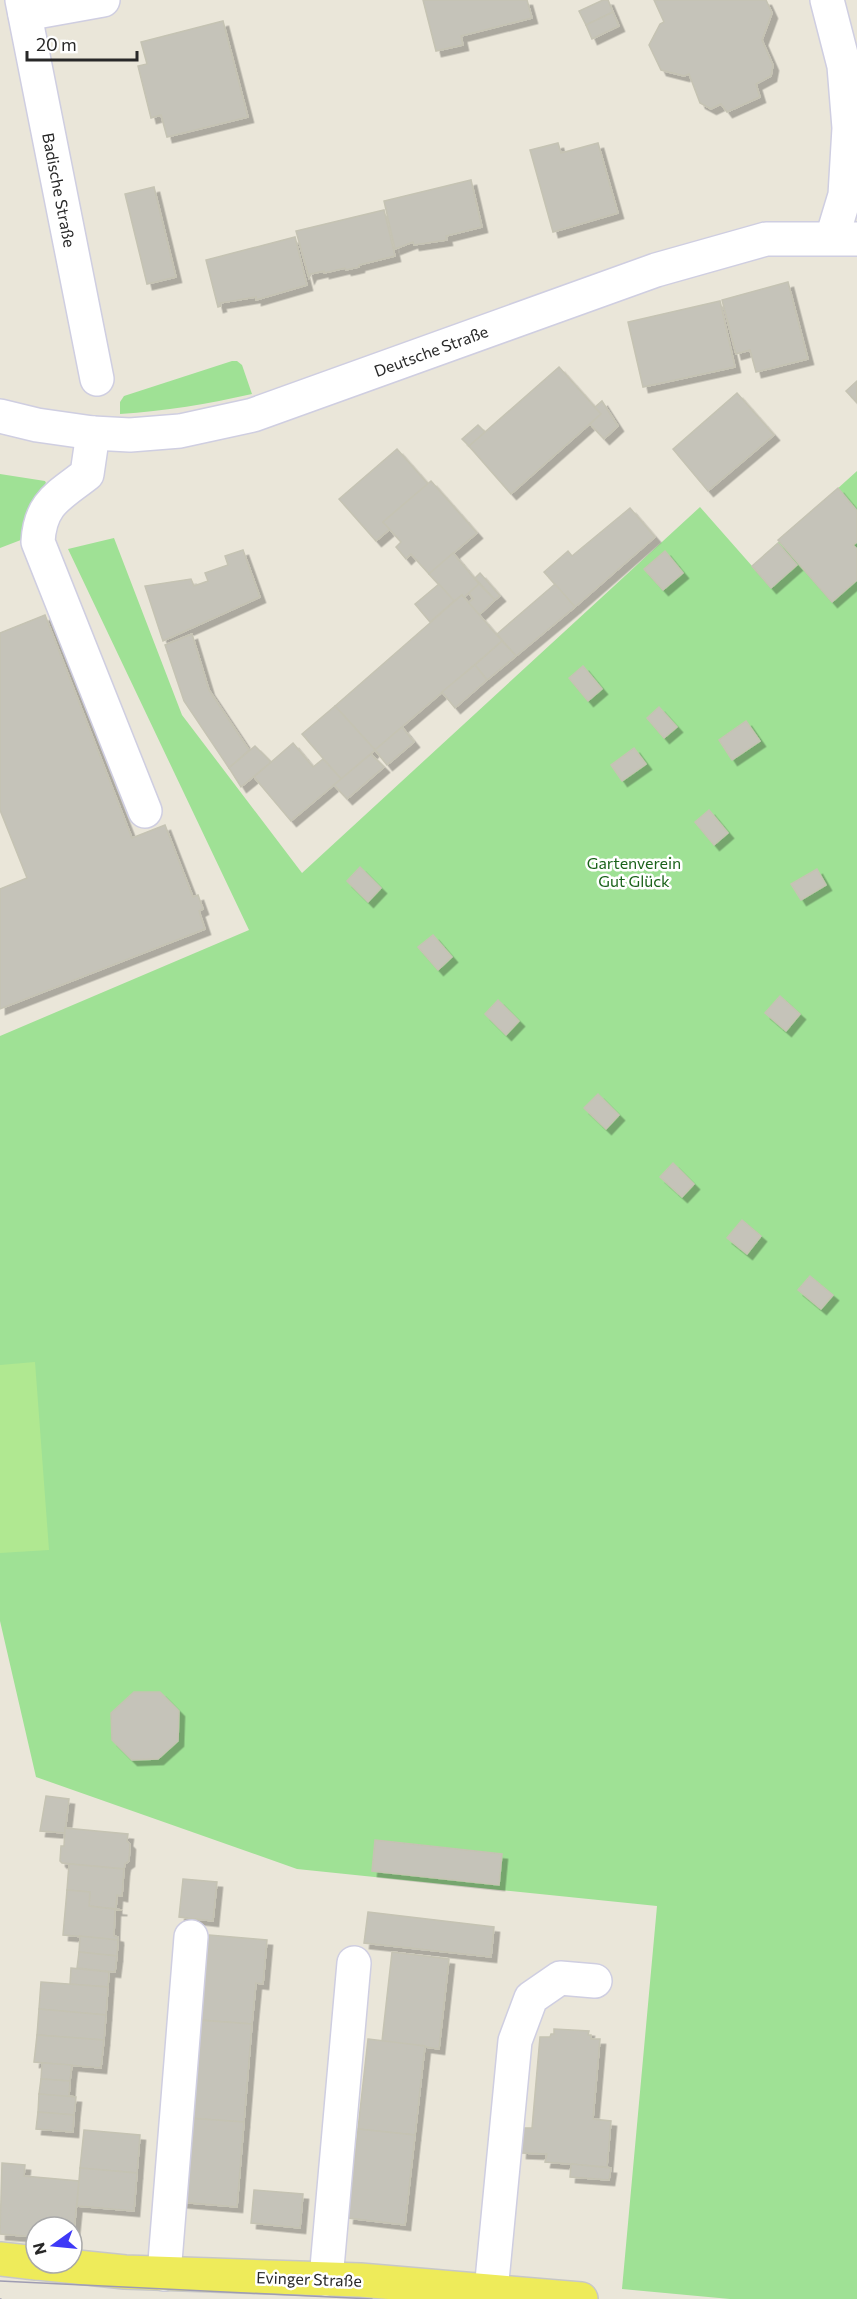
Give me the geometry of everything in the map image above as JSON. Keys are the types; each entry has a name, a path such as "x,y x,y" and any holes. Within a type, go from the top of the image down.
{"main road":[{"name":"Evinger Straße","path":"0,2259 24,2262"},
{"name":"Evinger Straße","path":"84,2268 164,2274 327,2279 581,2299"}],"street":[{"path":"23,7 103,0"},
{"path":"827,0 844,66 849,128 845,238"},
{"name":"Badische Straße","path":"23,7 97,379"},
{"name":"Deutsche Straße","path":"0,416 37,425 93,433 130,435 180,431 253,415 656,270 766,239 845,238"},
{"path":"93,433 87,474 49,504 39,526 38,542 145,811"},
{"path":"164,2274 191,1937"},
{"path":"327,2279 354,1964"},
{"path":"490,2291 515,2042 531,1998 560,1978 595,1981"}],"green space":[{"path":"237,361 242,365 252,394 186,407 120,414 120,402 124,396"},
{"name":"Gartenverein Gut Glück","path":"857,471 857,2299 730,2299 622,2289 657,1906 297,1869 36,1777 0,1621 0,1036 249,930 68,549 114,538 182,715 302,873 700,507 752,566"},
{"path":"0,474 46,483 36,502 26,538 0,548"},
{"path":"35,1362 49,1550 0,1553 0,1365"}],"building":[{"path":"423,0 527,0 532,18 461,36 463,45 436,51"},
{"path":"608,0 613,12 586,25 579,11"},
{"path":"654,0 766,0 772,13 762,40 773,65 771,76 756,84 760,97 727,112 721,104 711,109 700,103 689,74 684,76 661,70 649,45 660,24 664,22"},
{"path":"613,12 619,26 592,39 586,25"},
{"path":"223,21 248,117 167,137 161,115 151,118 138,66 147,64 141,42"},
{"path":"558,143 561,153 598,143 618,213 553,232 530,150"},
{"path":"471,180 482,227 446,236 447,240 414,245 413,242 395,249 384,201"},
{"path":"154,187 176,277 147,284 125,194"},
{"path":"384,210 395,256 346,270 345,268 311,274 309,278 296,231"},
{"path":"295,237 307,285 256,300 256,297 220,303 221,306 218,307 206,260"},
{"path":"788,282 808,359 756,372 750,350 736,354 722,300"},
{"path":"720,301 735,367 643,387 628,322"},
{"path":"559,367 601,414 511,494 469,446"},
{"path":"857,381 857,403 846,391"},
{"path":"737,393 774,435 708,491 673,449"},
{"path":"602,401 618,426 604,439 590,424 601,414 595,407"},
{"path":"478,425 485,432 469,446 462,439"},
{"path":"397,449 428,484 383,522 390,529 376,541 339,499"},
{"path":"431,481 477,533 429,574 411,554 406,559 396,547 401,542 383,522"},
{"path":"838,488 857,511 857,542 853,545 857,549 857,580 832,602 778,540"},
{"path":"630,508 655,537 575,607 544,572 568,551 572,556"},
{"path":"778,543 797,565 771,588 752,566"},
{"path":"243,550 260,597 163,641 145,586 191,579 194,586 208,581 205,573 228,565 225,556"},
{"path":"665,551 683,573 663,590 644,569"},
{"path":"453,553 479,584 463,598 462,595 454,601 429,574"},
{"path":"480,573 500,596 495,600 475,578"},
{"path":"439,584 454,601 430,622 415,604"},
{"path":"479,584 495,600 479,615 468,603 473,599 469,593"},
{"path":"555,584 575,607 516,656 497,634"},
{"path":"462,595 502,641 375,750 335,706"},
{"path":"45,615 132,838 165,825 193,897 198,895 203,909 199,911 205,929 0,1009 0,889 27,878 0,810 0,633"},
{"path":"192,634 209,690 249,750 229,768 184,701 165,645"},
{"path":"502,641 516,656 487,680 475,665"},
{"path":"475,665 487,680 455,708 442,692"},
{"path":"583,666 602,689 588,701 569,678"},
{"path":"335,706 375,750 341,779 302,734"},
{"path":"659,707 677,727 664,738 647,718"},
{"path":"746,721 760,741 732,760 719,740"},
{"path":"402,727 414,742 387,765 375,750"},
{"path":"293,743 313,767 323,759 341,779 291,821 254,777"},
{"path":"255,746 271,762 241,787 229,768"},
{"path":"634,748 646,764 622,781 611,765"},
{"path":"371,754 384,767 347,799 334,785"},
{"path":"709,810 728,833 714,845 695,822"},
{"path":"360,867 381,888 368,902 347,881"},
{"path":"817,869 826,885 801,900 791,884"},
{"path":"433,935 452,957 438,970 418,947"},
{"path":"780,996 800,1014 786,1031 765,1013"},
{"path":"498,1000 519,1021 506,1035 485,1014"},
{"path":"598,1094 619,1115 606,1129 584,1108"},
{"path":"673,1163 694,1184 682,1197 660,1177"},
{"path":"742,1220 761,1236 747,1254 727,1238"},
{"path":"810,1276 833,1295 821,1309 798,1290"},
{"path":"134,1692 160,1692 179,1711 178,1741 158,1759 132,1760 112,1740 111,1713"},
{"path":"46,1796 69,1799 65,1833 40,1831"},
{"path":"65,1828 128,1834 129,1861 125,1864 124,1869 62,1863 60,1861 61,1846 64,1846"},
{"path":"375,1840 502,1854 499,1885 372,1871"},
{"path":"69,1864 124,1869 122,1896 117,1895 116,1909 89,1906 90,1892 67,1890"},
{"path":"183,1879 217,1882 213,1921 179,1917"},
{"path":"67,1890 90,1892 89,1906 122,1910 115,1910 114,1936 118,1937 118,1940 63,1935"},
{"path":"368,1912 494,1927 491,1957 364,1943"},
{"path":"209,1935 267,1940 263,1984 256,1983 252,2024 201,2020"},
{"path":"80,1936 118,1940 117,1956 79,1952"},
{"path":"79,1952 117,1956 115,1972 77,1968"},
{"path":"392,1952 449,1959 439,2049 382,2041"},
{"path":"71,1968 109,1972 108,1987 70,1984"},
{"path":"41,1982 108,1987 106,2015 39,2009"},
{"path":"39,2009 106,2015 104,2040 37,2035"},
{"path":"197,2020 252,2024 244,2122 187,2118"},
{"path":"554,2029 589,2031 588,2035 591,2035 591,2039 600,2039 593,2119 611,2121 607,2167 545,2162 547,2154 521,2153 523,2128 532,2128 540,2037 550,2037 554,2034"},
{"path":"37,2035 104,2040 101,2068 34,2062"},
{"path":"368,2039 425,2046 415,2135 358,2129"},
{"path":"42,2063 72,2065 70,2081 41,2079"},
{"path":"41,2079 70,2081 69,2097 39,2094"},
{"path":"39,2094 76,2097 74,2115 38,2112"},
{"path":"38,2112 74,2115 73,2132 36,2129"},
{"path":"187,2118 244,2122 237,2207 179,2202"},
{"path":"358,2129 415,2135 405,2225 348,2218"},
{"path":"84,2130 140,2135 137,2173 80,2168"},
{"path":"2,2163 25,2165 24,2176 79,2181 76,2215 24,2215 24,2236 0,2234"},
{"path":"571,2164 611,2168 609,2180 570,2177"},
{"path":"80,2168 137,2173 134,2211 77,2206"},
{"path":"254,2190 303,2194 300,2228 251,2223"}],"tram line":[{"path":"0,2281 372,2299"}]}
